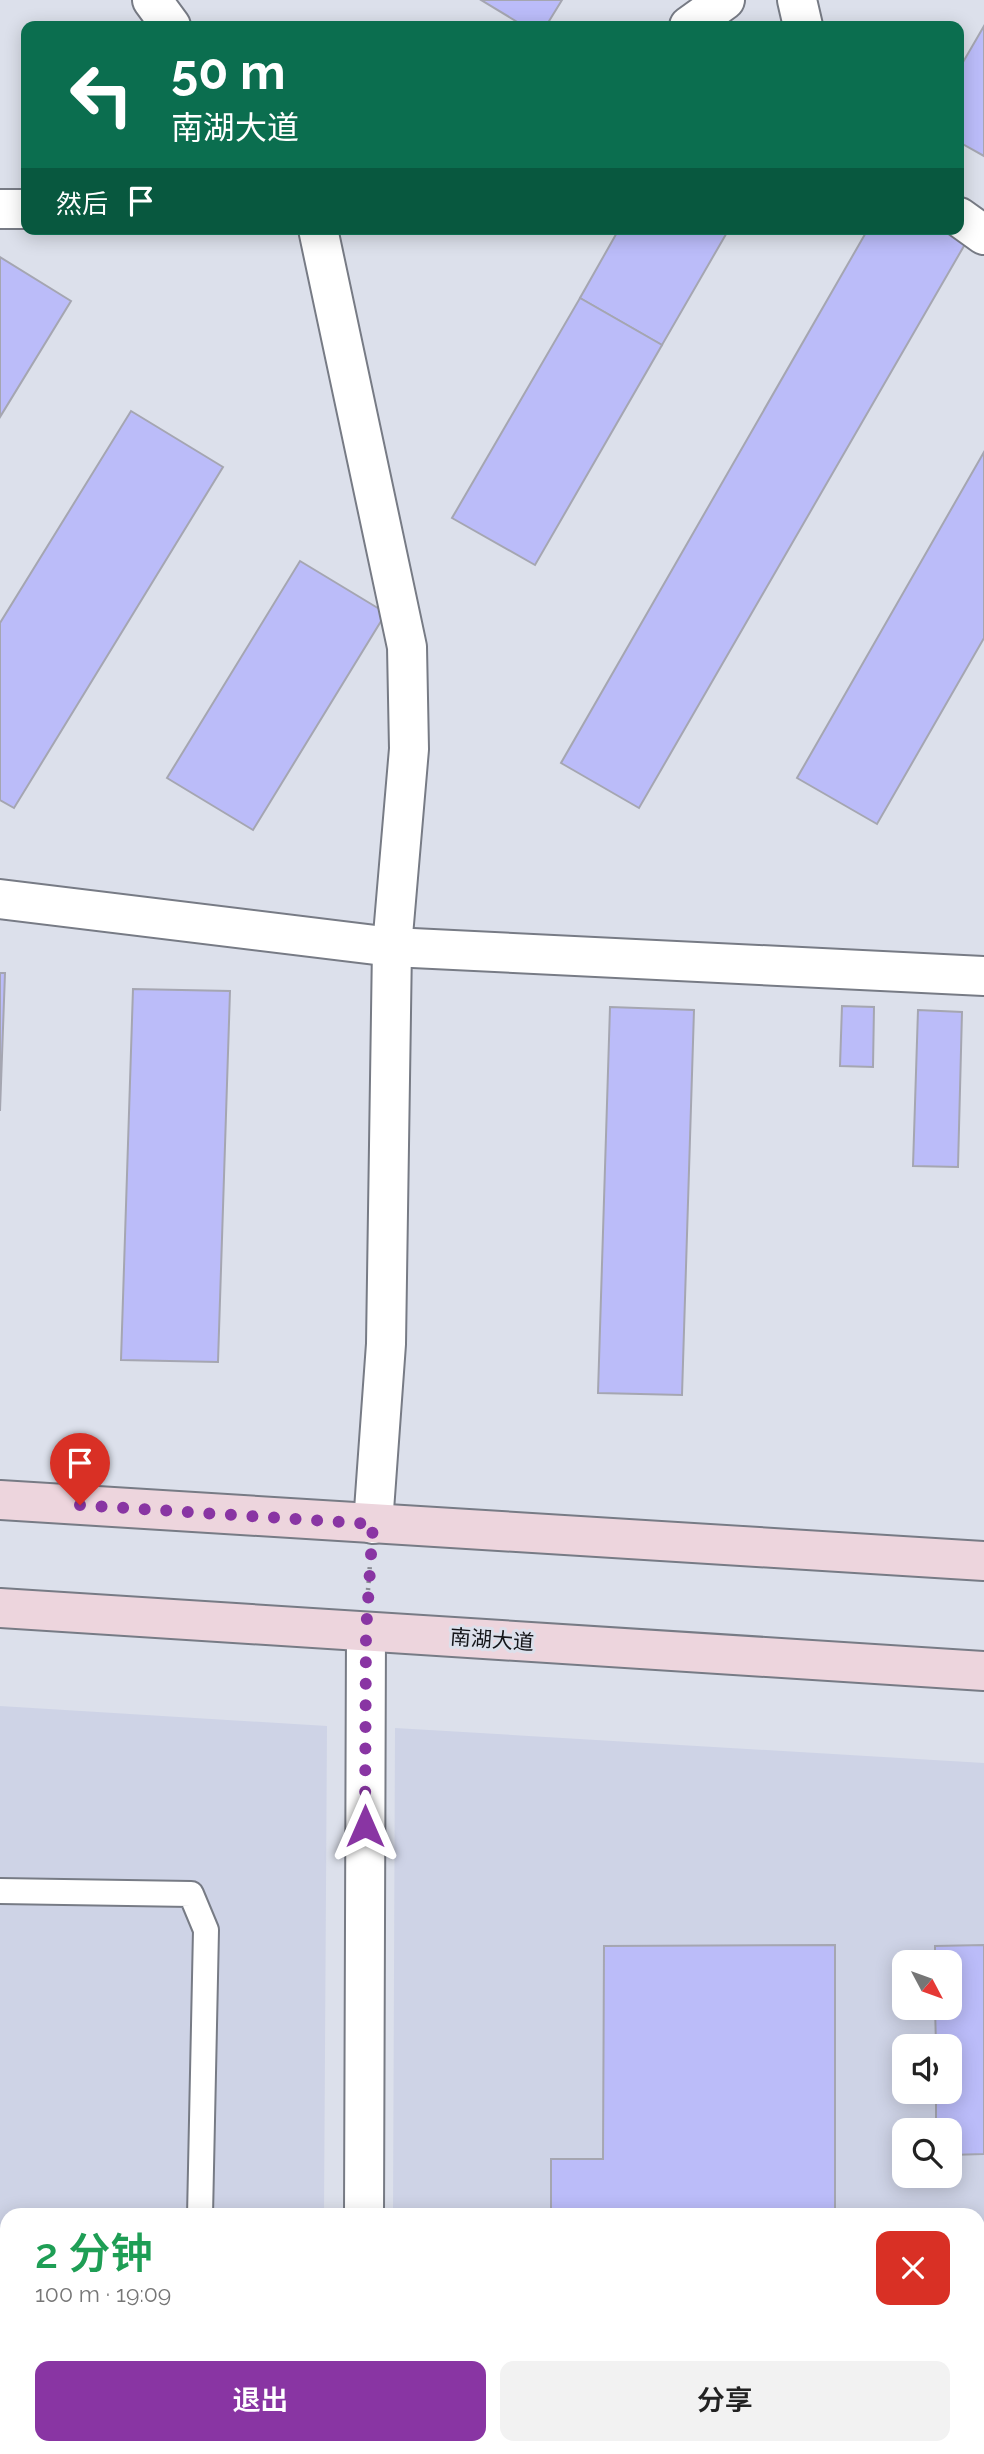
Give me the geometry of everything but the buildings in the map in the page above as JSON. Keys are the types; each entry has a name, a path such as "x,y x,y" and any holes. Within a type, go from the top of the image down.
{"main road":[{"path":"0,1500 984,1561"},
{"name":"南湖大道","path":"0,1608 984,1671"}],"street":[{"path":"152,0 167,21"},
{"path":"696,21 725,0"},
{"path":"797,0 802,21"},
{"path":"0,209 21,209"},
{"path":"964,221 984,235"},
{"path":"319,235 407,647 409,749 392,947 386,1344 373,1524"},
{"path":"0,899 392,947 984,975"},
{"path":"364,2208 366,1632"}],"lane":[{"path":"0,1891 191,1894 206,1930 200,2208"}],"path":[{"path":"366,1632 373,1524"}],"shaded area":[{"path":"0,1706 327,1726 324,2208 0,2208"},
{"path":"395,1728 984,1763 984,2208 393,2208"}],"route":[{"path":"80,1505 373,1524 366,1632 365,1826"}]}
